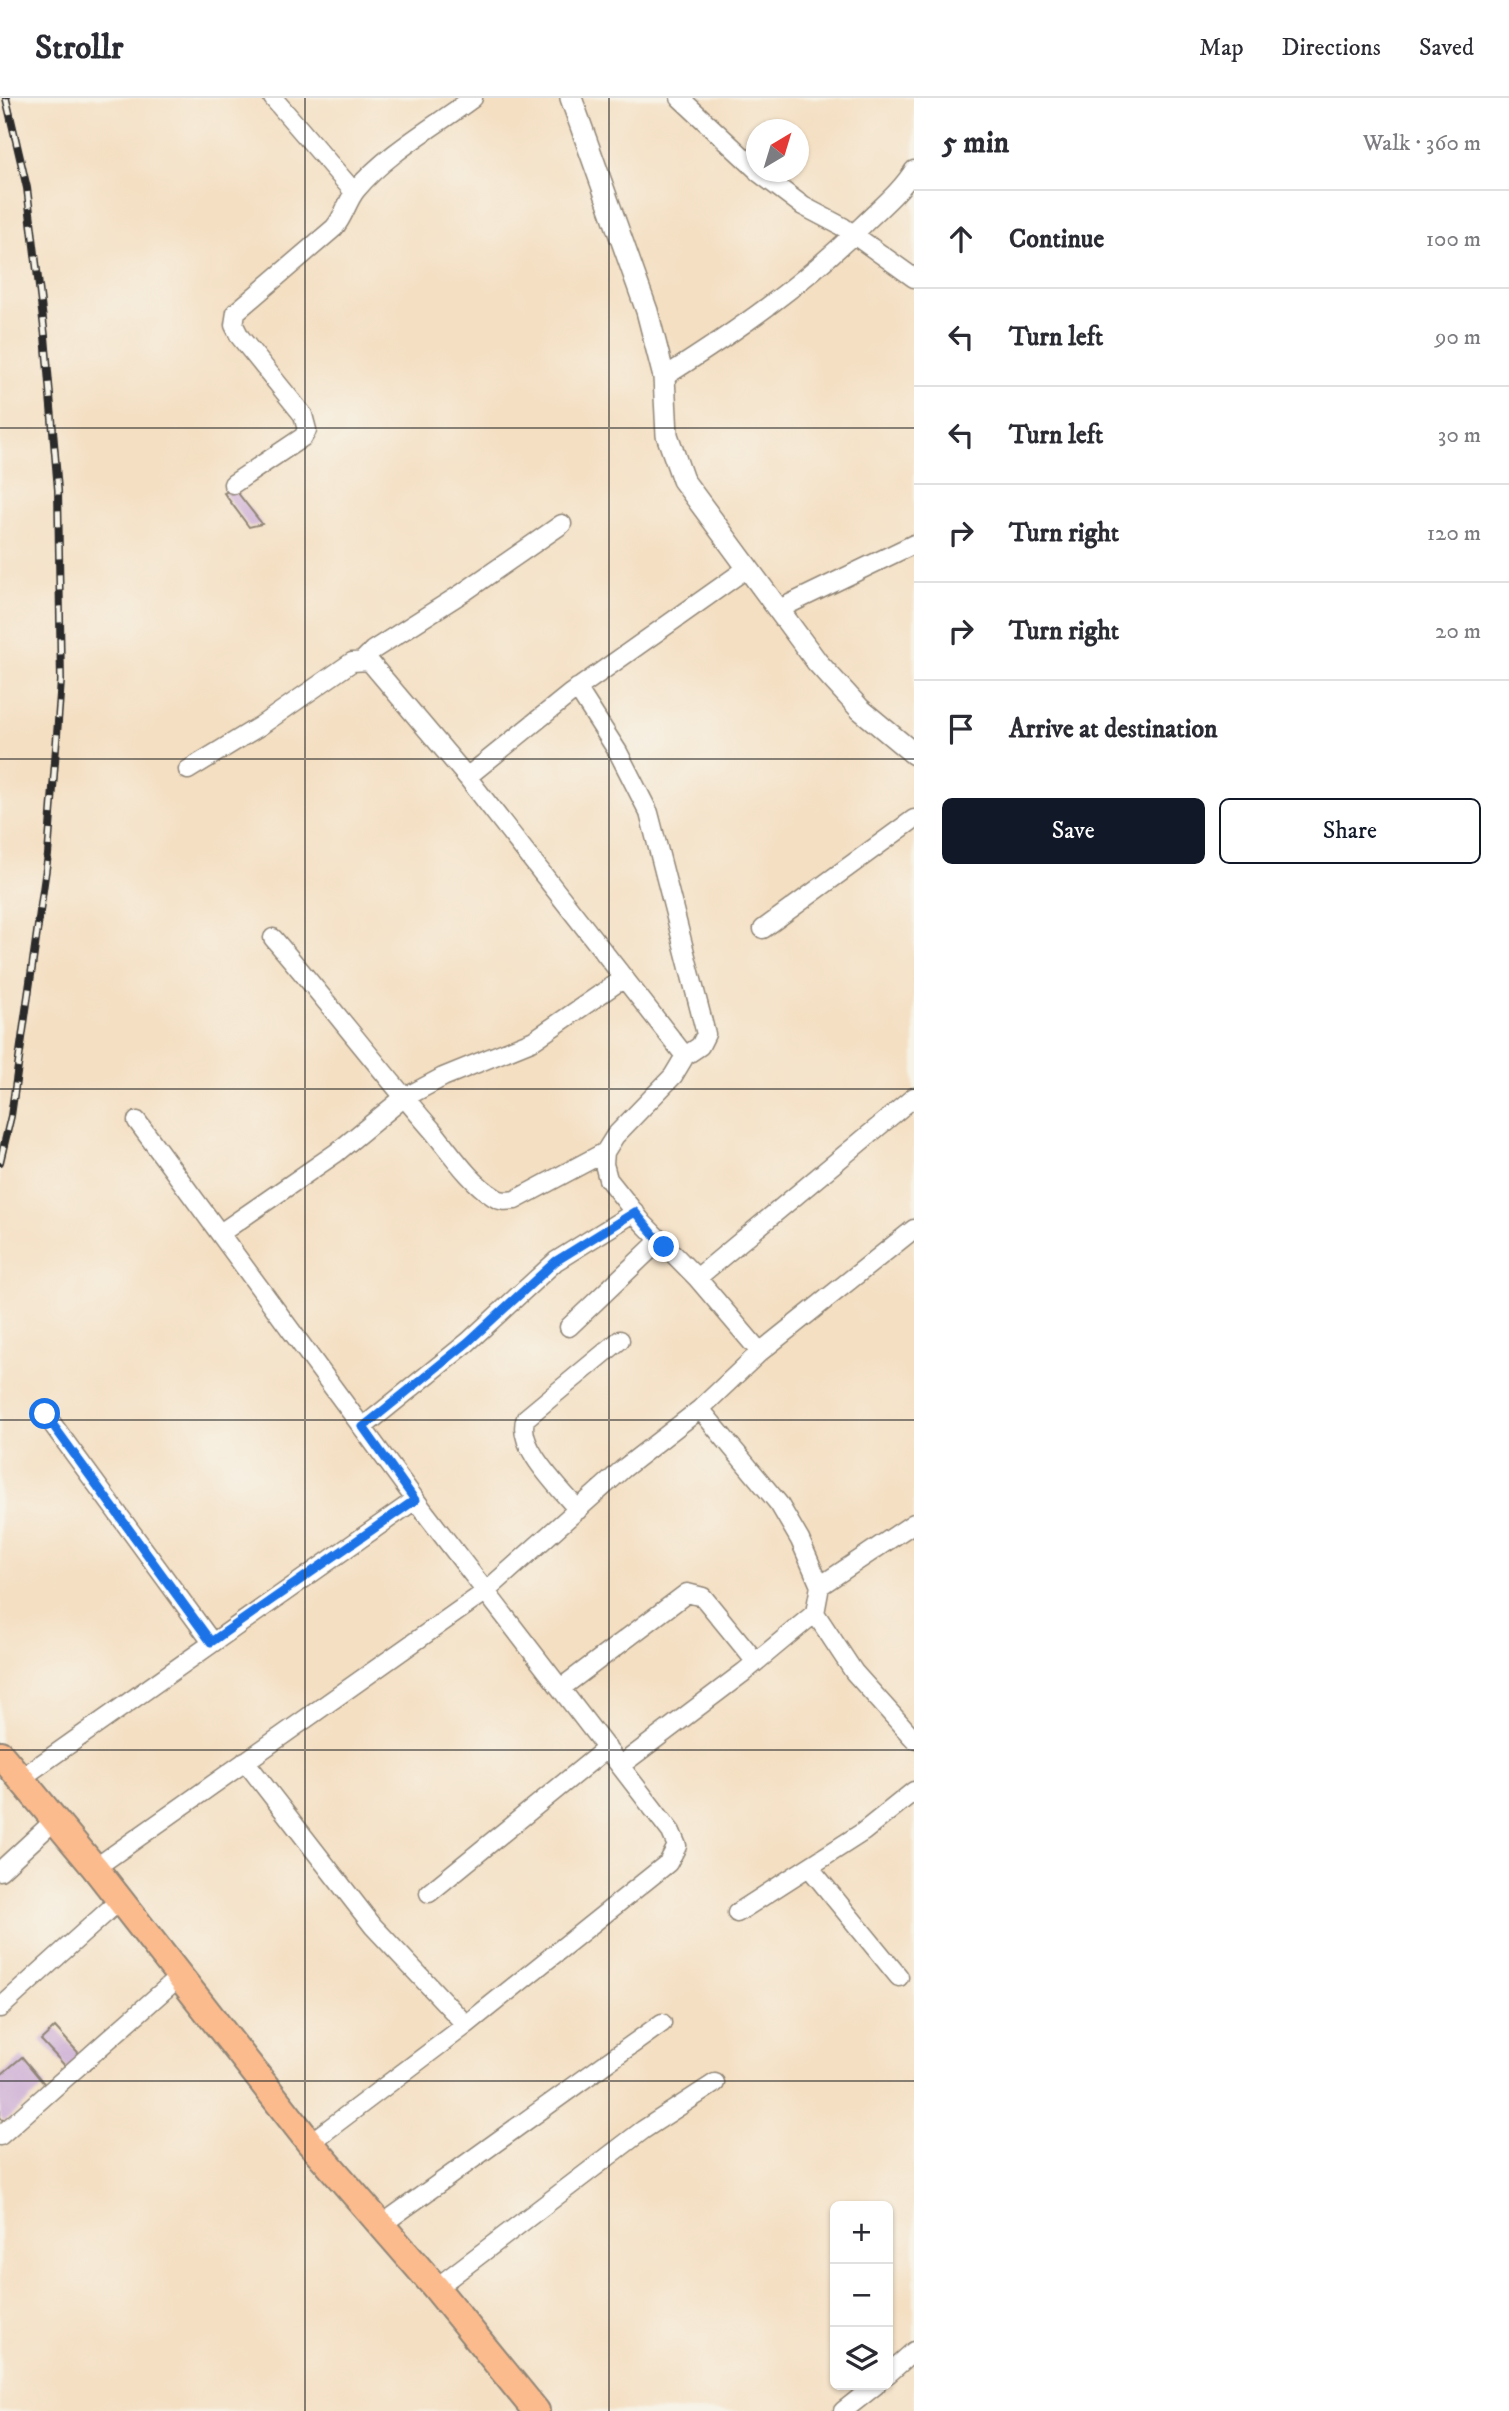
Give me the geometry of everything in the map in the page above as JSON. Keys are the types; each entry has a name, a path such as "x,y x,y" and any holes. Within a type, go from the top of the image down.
{"main road":[{"path":"0,1754 95,1868 310,2143 436,2288 536,2411"}],"street":[{"path":"273,98 354,192"},
{"path":"233,484 303,437 307,430 303,415 240,337 234,325 236,312 334,228 346,211 354,192 379,168 473,98"},
{"path":"571,98 647,310 664,377 667,435 673,459 683,480 817,662 860,709 914,754"},
{"path":"680,98 746,161"},
{"path":"664,377 778,302 907,182 914,170"},
{"path":"771,182 803,206 853,234 914,278"},
{"path":"188,770 260,726 352,662 364,659 373,650 464,592 562,524"},
{"path":"777,610 914,544"},
{"path":"467,777 578,688 746,569"},
{"path":"364,659 373,664 443,752 467,777 685,1056"},
{"path":"273,938 347,1024 402,1099 476,1182 495,1198 506,1202 605,1152 615,1136 678,1070 685,1056 700,1046 706,1034 649,813 618,752 578,688"},
{"path":"764,929 914,819"},
{"path":"222,1232 336,1153 402,1099 443,1076 534,1040 624,978"},
{"path":"697,1278 914,1097"},
{"path":"138,1121 222,1232 415,1500 621,1765 671,1832 677,1846 668,1863 466,2025 310,2143"},
{"path":"605,1152 608,1179 659,1241 697,1278 760,1352"},
{"path":"363,1427 468,1342 556,1261 635,1212"},
{"path":"95,1868 485,1592 622,1469 701,1409 760,1352 914,1229"},
{"path":"569,1327 659,1241"},
{"path":"578,1510 531,1451 524,1439 522,1427 526,1418 620,1339"},
{"path":"621,1765 756,1662 815,1613 820,1586 779,1504 701,1409"},
{"path":"45,1414 211,1642"},
{"path":"20,1779 415,1500"},
{"path":"820,1586 914,1522"},
{"path":"561,1688 687,1593 703,1597 756,1662"},
{"path":"815,1613 854,1672 914,1739"},
{"path":"429,1893 607,1748"},
{"path":"245,1760 373,1926 466,2025"},
{"path":"737,1913 873,1824 914,1791"},
{"path":"0,1871 55,1820"},
{"path":"809,1867 899,1977"},
{"path":"0,2008 120,1900"},
{"path":"0,2136 180,1976"},
{"path":"381,2225 662,2023"},
{"path":"436,2288 643,2130 715,2083"},
{"path":"893,2370 914,2351"},
{"path":"843,2411 870,2390"}],"building":[{"path":"234,488 262,524 249,527 224,493"},
{"path":"55,2027 83,2058 69,2070 41,2040"},
{"path":"22,2057 46,2086 4,2122 0,2117 0,2072 2,2074"}],"railway":[{"path":"0,1162 11,1116 48,855 61,681 58,490 45,336 27,188 6,98"}],"route":[{"path":"45,1414 211,1642 415,1500 363,1427 468,1342 556,1261 635,1212 664,1247"}]}
